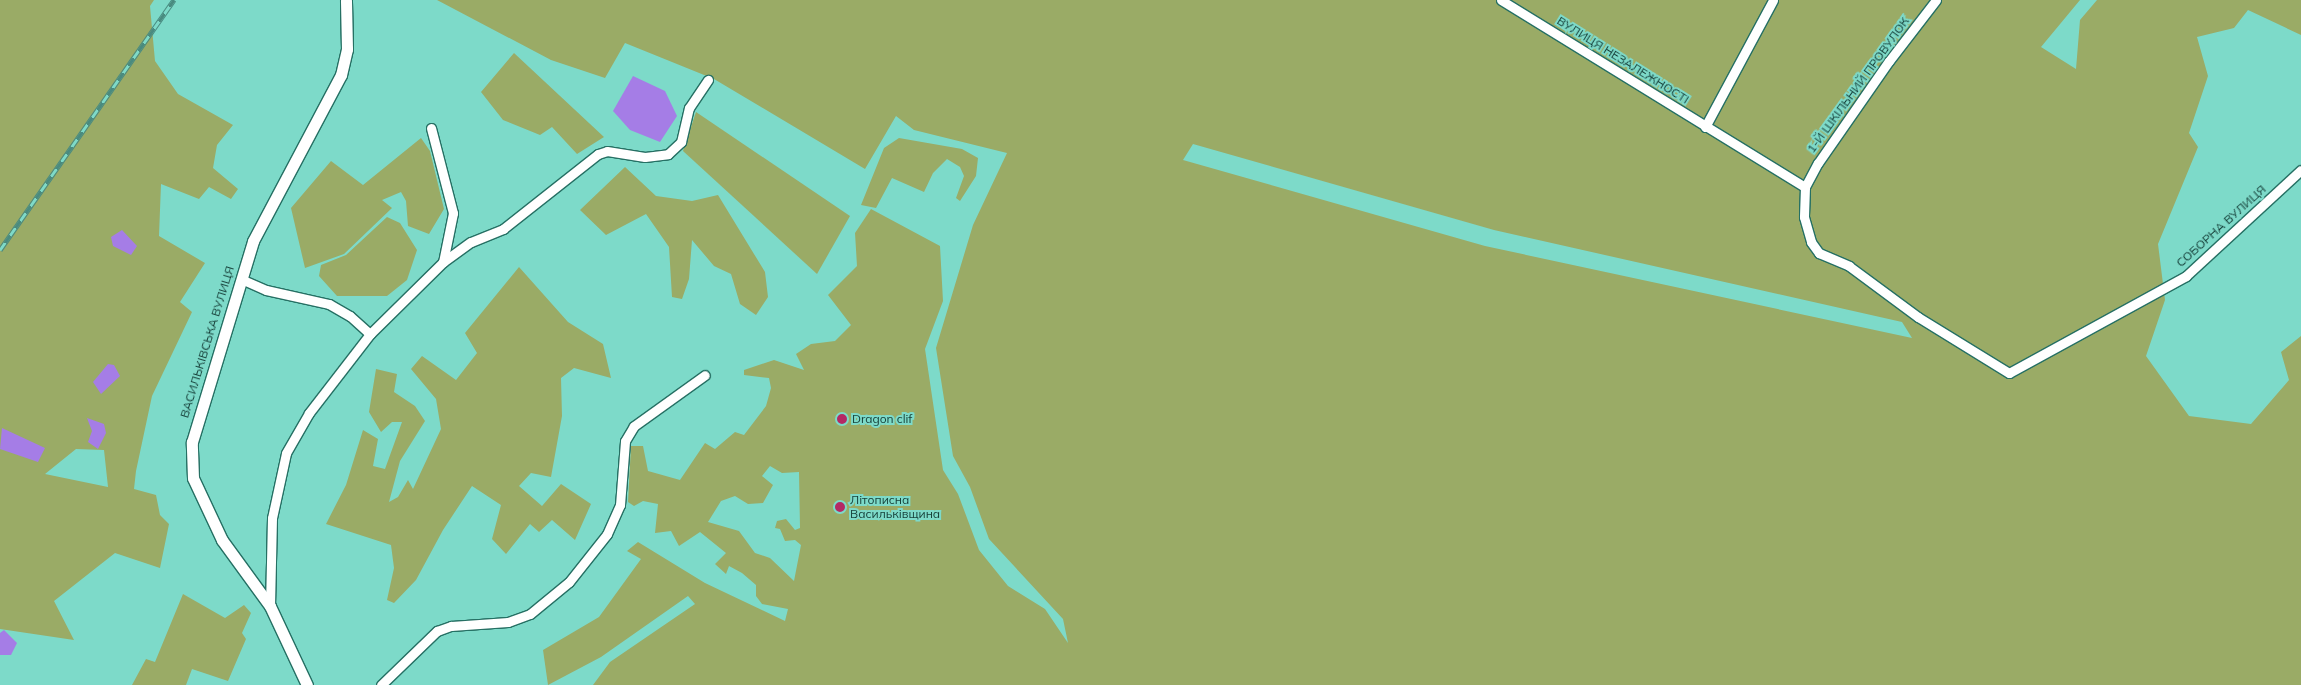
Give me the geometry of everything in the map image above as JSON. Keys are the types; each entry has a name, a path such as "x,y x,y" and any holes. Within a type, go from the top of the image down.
{"street":[{"name":"ВАСИЛЬКІВСЬКА ВУЛИЦЯ","path":"307,685 270,606 222,540 193,478 192,442 254,241 341,76 347,49 346,0"},
{"name":"ВУЛИЦЯ НЕЗАЛЕЖНОСТІ","path":"1501,0 1805,188"},
{"path":"1705,127 1772,0"},
{"name":"1-Й ШКІЛЬНИЙ ПРОВУЛОК","path":"1805,188 1818,163 1888,61 1936,0"},
{"path":"270,606 272,518 286,453 309,413 370,334 443,262 472,242 503,229 598,154 624,152 645,157 668,154 680,142 690,108 708,80"},
{"path":"431,128 454,213 443,262"},
{"name":"СОБОРНА ВУЛИЦЯ","path":"1805,188 1804,217 1811,242 1819,253 1849,266 1918,317 2009,373 2186,276 2301,170"},
{"path":"241,279 266,290 329,304 350,316 370,334"},
{"path":"380,685 437,631 468,624 508,622 530,614 569,582 607,534 620,505 625,441 634,426 705,375"}],"green space":[{"path":"0,0 154,0 150,6 155,61 178,94 233,125 217,145 213,168 238,189 231,199 209,187 199,199 161,184 159,236 205,263 180,302 192,312 152,396 136,471 134,489 156,495 160,515 169,524 160,568 115,553 54,601 74,640 0,629","holes":["76,449 104,450 108,487 45,474"]},
{"path":"437,0 2080,0 2041,47 2076,69 2080,20 2097,0 2301,0 2301,35 2248,10 2234,28 2197,37 2208,76 2189,133 2198,147 2158,244 2165,300 2146,356 2189,416 2251,424 2289,380 2281,352 2301,336 2301,685 593,685 610,662 695,604 688,596 601,657 548,685 543,650 599,617 641,559 627,551 638,542 705,583 785,621 788,609 762,604 756,596 756,585 742,573 729,566 726,574 715,564 726,553 700,532 679,546 671,531 655,533 658,504 643,501 634,506 628,502 631,446 643,446 648,471 680,480 705,443 715,449 735,432 744,435 766,406 771,388 769,378 744,375 744,370 774,360 804,370 796,354 811,344 835,341 851,325 828,295 857,266 855,233 871,209 940,246 943,301 925,349 943,470 958,494 979,550 1008,586 1045,609 1068,643 1063,619 989,539 970,487 953,456 936,348 973,225 1007,153 914,130 896,116 865,169 714,79 625,43 605,78 551,60","holes":["1193,144 1494,230 1902,322 1912,338 1485,246 1183,160","770,466 782,473 799,472 800,528 795,530 786,519 777,521 775,528 780,529 785,541 795,540 801,545 794,581 770,558 755,553 739,531 708,522 721,501 735,496 748,504 763,503 773,485 762,476"]},
{"path":"514,53 604,137 577,154 552,127 540,135 503,120 481,92"},
{"path":"696,112 850,216 817,274 683,151"},
{"path":"421,138 430,151 444,209 429,234 408,226 406,201 401,192 382,200 392,208 344,254 305,268 291,208 331,161 363,185"},
{"path":"899,138 962,149 978,158 976,176 960,201 956,198 964,176 960,167 947,159 933,173 924,192 892,178 876,208 861,205 884,148"},
{"path":"625,167 656,196 692,201 718,195 765,272 768,297 756,315 740,304 731,274 714,266 692,240 689,279 682,299 672,297 669,247 646,214 606,235 580,210"},
{"path":"387,217 400,223 417,250 407,280 387,296 337,296 319,276 321,265 346,255"},
{"path":"519,267 568,322 603,344 611,378 574,368 561,378 562,416 551,477 531,473 519,486 542,506 561,484 591,504 575,540 552,520 539,532 530,524 506,554 492,539 501,505 472,486 443,530 416,580 394,603 387,600 394,568 391,545 326,524 346,485 363,430 378,439 373,466 385,469 402,422 392,422 381,432 369,412 376,369 397,374 394,392 415,406 425,421 400,461 389,502 398,497 408,480 413,489 441,429 436,399 411,369 422,356 456,380 477,353 465,333"},
{"path":"183,594 225,618 244,605 251,613 242,633 246,639 228,681 192,669 186,685 132,685 146,659 155,662"}],"shaded area":[{"path":"633,76 665,91 677,116 660,142 630,130 613,111"},
{"path":"122,230 137,246 131,255 113,246 111,237"},
{"path":"108,364 114,365 120,376 101,394 93,382"},
{"path":"87,418 104,424 106,433 98,449 88,442 92,431"},
{"path":"2,428 45,448 38,462 0,449"},
{"path":"4,630 17,643 11,655 0,655 0,633"}],"railway":[{"path":"0,250 174,0"}],"place":[{"name":"Dragon clif","path":"842,419"},
{"name":"Літописна Васильківщина","path":"840,507"}]}
